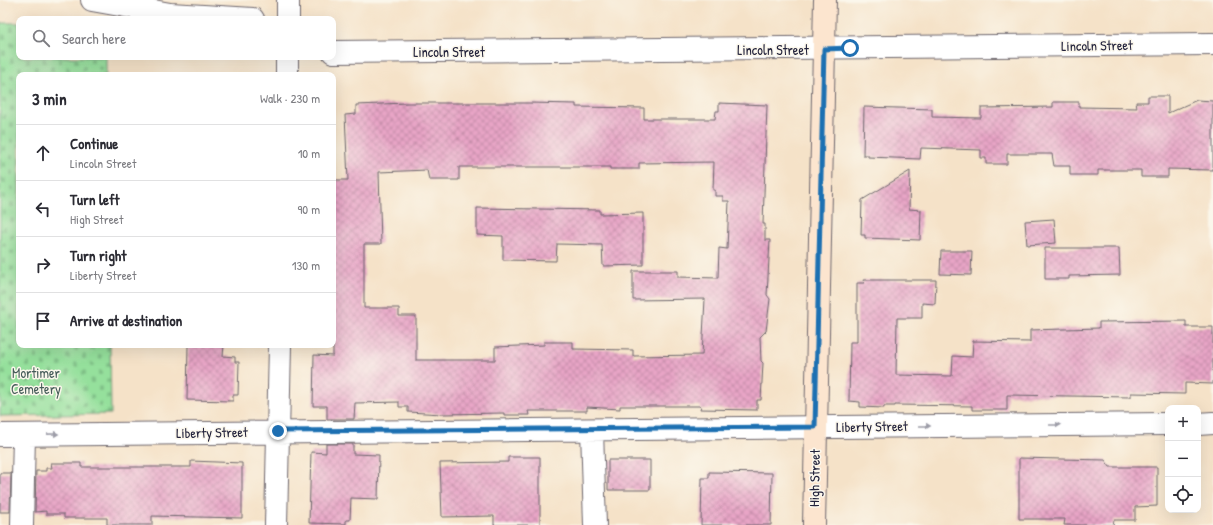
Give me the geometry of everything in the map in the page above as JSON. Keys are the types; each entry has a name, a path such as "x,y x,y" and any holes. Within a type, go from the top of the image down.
{"street":[{"path":"92,0 170,14 203,16"},
{"path":"288,0 288,16"},
{"name":"High Street","path":"814,525 825,0"},
{"name":"Lincoln Street","path":"336,52 824,49 1213,44"},
{"path":"287,60 287,72"},
{"path":"276,525 280,348"},
{"name":"Liberty Street","path":"0,435 278,431 592,430 1165,424"},
{"path":"1201,424 1213,424"},
{"path":"592,430 595,525"},
{"path":"22,525 24,435"}],"green space":[{"name":"Mortimer Cemetery","path":"0,23 16,23 16,60 106,60 106,72 16,72 16,348 110,348 111,414 0,416"}],"building":[{"path":"1148,96 1168,96 1168,113 1197,100 1213,101 1213,170 1168,169 1168,177 1141,177 1141,170 1098,170 1098,175 1070,175 1070,166 1054,166 1052,154 1007,154 1007,164 986,164 986,158 981,158 981,150 921,148 920,159 868,157 868,155 863,155 864,107 932,109 932,117 981,118 981,108 1053,107 1053,102 1079,102 1079,107 1137,108 1136,102 1148,102"},
{"path":"407,103 529,103 576,104 576,107 644,108 644,119 715,119 716,111 719,111 719,103 767,105 763,224 765,224 765,240 770,240 767,295 770,299 766,331 760,337 761,361 763,363 761,400 757,400 757,410 700,409 701,406 620,406 620,409 587,407 587,411 528,411 529,415 504,415 504,413 442,414 408,412 408,407 399,407 399,402 355,403 354,419 327,419 327,406 313,406 314,355 333,356 333,348 336,348 336,180 348,180 345,115 356,114 356,105","holes":["714,162 713,190 715,190 715,196 723,196 723,201 729,201 727,249 719,248 718,278 678,277 678,271 633,271 633,300 705,299 702,355 633,356 633,350 573,349 573,342 544,342 544,345 495,347 495,360 416,360 416,316 399,316 399,308 364,308 364,244 381,244 379,172 427,170 429,180 459,180 459,167 610,167 610,169 639,169 639,163"]},
{"path":"910,171 909,209 921,210 920,240 865,238 865,235 861,235 862,200"},
{"path":"477,208 600,210 600,214 643,213 643,265 603,266 602,245 557,244 556,261 503,260 503,236 477,235"},
{"path":"1054,219 1056,243 1027,245 1025,221"},
{"path":"1045,248 1119,248 1120,275 1069,276 1069,279 1045,279"},
{"path":"941,251 972,251 971,275 940,274"},
{"path":"863,280 936,280 935,304 922,303 922,318 897,318 896,375 952,376 953,356 972,357 973,341 1030,342 1030,330 1099,328 1099,322 1186,321 1186,327 1213,327 1213,384 1185,383 1185,394 1131,393 1131,397 1007,395 1007,410 972,410 972,406 895,405 884,406 884,408 860,407 860,402 849,401 850,342 857,342 857,283 864,283"},
{"path":"188,348 224,348 223,356 235,357 235,362 239,362 238,395 233,395 233,401 187,400"},
{"path":"326,444 353,444 353,454 379,455 378,499 351,498 350,520 346,520 346,524 309,523 311,452 326,453"},
{"path":"508,457 540,457 540,525 494,525 494,516 442,517 440,463 508,462"},
{"path":"1019,458 1105,460 1110,467 1157,467 1157,506 1135,507 1135,520 1114,520 1113,525 1064,525 1065,519 1019,519"},
{"path":"608,460 650,460 650,490 608,490"},
{"path":"191,461 242,463 242,518 152,516 152,525 107,525 107,518 64,518 64,514 46,514 46,511 35,512 36,471 46,471 46,468 52,468 51,463 81,463 81,467 191,467"},
{"path":"709,472 772,473 771,525 701,525 702,478 709,478"},
{"path":"0,473 11,473 10,512 0,512"}],"route":[{"path":"278,431 592,430 815,427 824,49 850,48"}]}
